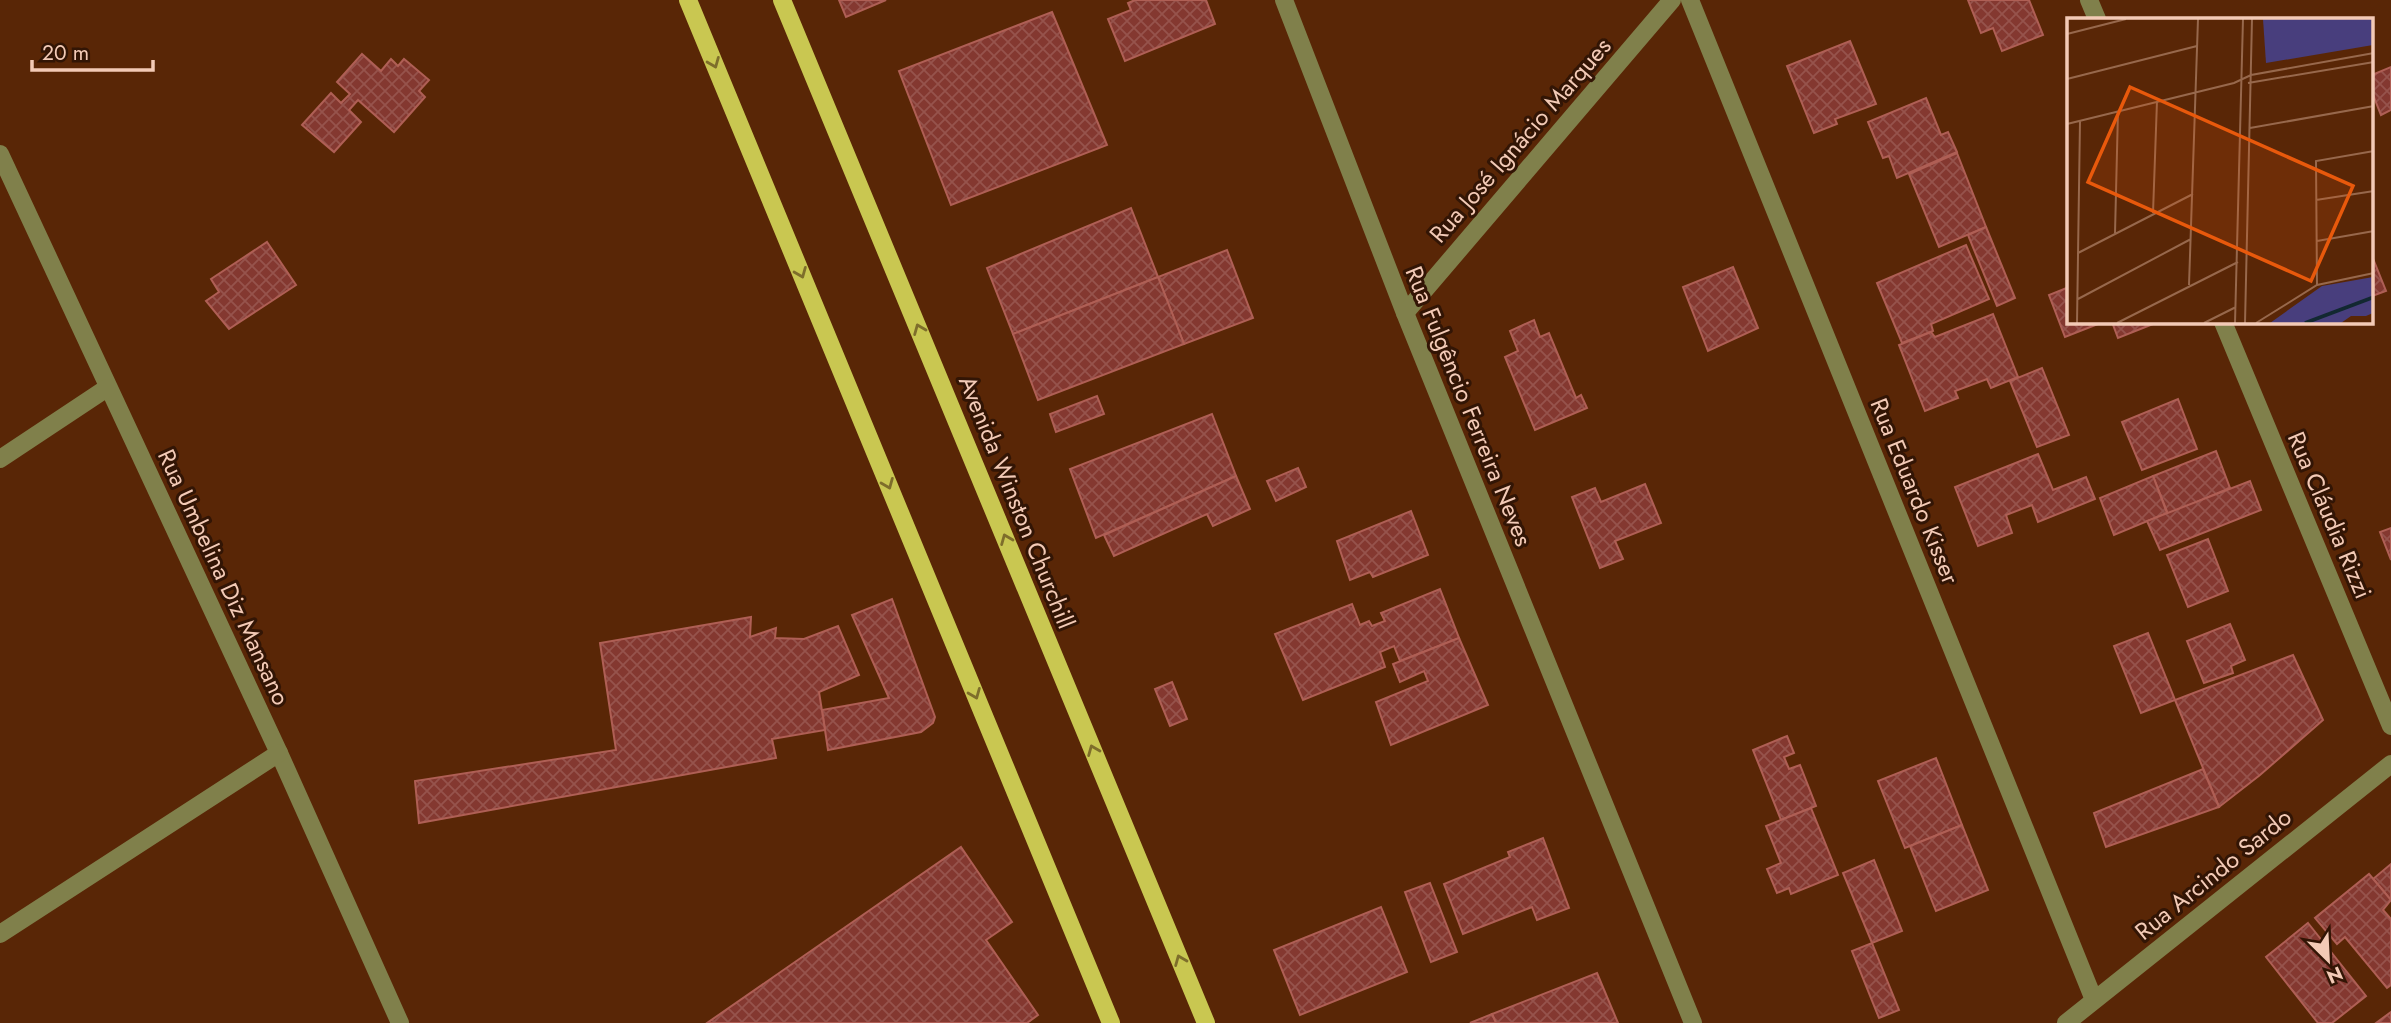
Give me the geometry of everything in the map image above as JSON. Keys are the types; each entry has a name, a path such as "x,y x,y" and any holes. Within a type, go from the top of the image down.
{"main road":[{"path":"688,0 1111,1023"},
{"name":"Avenida Winston Churchill","path":"782,0 1206,1023"}],"street":[{"name":"Rua Fulgêncio Ferreira Neves","path":"1284,0 1405,313 1693,1023"},
{"name":"Rua José Ignácio Marques","path":"1405,313 1672,0"},
{"name":"Rua Eduardo Kisser","path":"1690,0 2094,1000"},
{"path":"2089,0 2097,18"},
{"name":"Rua Umbelina Diz Mansano","path":"0,154 279,753 400,1023"},
{"name":"Rua Cláudia Rizzi","path":"2224,324 2391,726"},
{"path":"0,459 107,388"},
{"path":"0,934 279,753"},
{"name":"Rua Arcindo Sardo","path":"2066,1023 2391,764"}],"building":[{"path":"839,0 886,0 846,17"},
{"path":"1135,0 1206,0 1215,24 1125,61 1108,19 1131,10 1128,3"},
{"path":"1968,0 2029,0 2043,35 2002,51 1993,28 1981,33"},
{"path":"1052,12 1107,145 951,205 899,71"},
{"path":"1850,41 1876,104 1835,119 1837,124 1814,133 1787,66"},
{"path":"362,54 381,71 391,59 398,66 404,59 429,80 419,91 425,97 394,132 358,100 349,110 361,122 334,152 302,125 331,93 341,103 350,94 337,82"},
{"path":"2391,67 2391,110 2381,115 2374,97 2374,74"},
{"path":"1926,98 1941,135 1948,132 1957,152 1897,178 1889,156 1883,158 1868,122"},
{"path":"1957,153 1986,227 1939,247 1909,174"},
{"path":"1131,208 1158,277 1013,334 987,268"},
{"path":"1986,227 2015,298 1997,306 1968,235"},
{"path":"267,242 296,285 229,329 206,301 219,292 211,279"},
{"path":"1966,245 1989,299 1931,324 1933,331 1902,343 1877,283"},
{"path":"1227,250 1253,318 1184,344 1158,277"},
{"path":"2374,261 2386,291 2374,295"},
{"path":"1733,267 1758,328 1708,351 1683,287"},
{"path":"1158,277 1184,344 1038,400 1013,334"},
{"path":"2067,288 2067,324 2098,324 2065,337 2049,295"},
{"path":"1993,314 2018,377 1991,388 1987,379 1955,391 1958,398 1925,411 1899,345 1931,332 1935,337"},
{"path":"1534,320 1540,337 1549,333 1576,398 1581,395 1587,408 1535,430 1505,357 1518,351 1510,331"},
{"path":"2113,324 2153,324 2118,338"},
{"path":"2042,368 2069,435 2037,447 2010,381"},
{"path":"1097,396 1104,414 1056,432 1050,414"},
{"path":"2178,399 2197,449 2142,470 2122,422"},
{"path":"1212,414 1236,476 1096,538 1070,469"},
{"path":"2216,451 2230,488 2168,514 2153,476"},
{"path":"2038,454 2053,490 2086,477 2095,499 2038,522 2032,505 2006,515 2012,533 1978,546 1955,487"},
{"path":"1298,468 1306,487 1276,501 1267,481"},
{"path":"1236,476 1250,509 1213,526 1207,514 1114,556 1104,535"},
{"path":"2153,476 2167,513 2114,535 2100,498"},
{"path":"2250,481 2261,510 2160,550 2147,521"},
{"path":"1645,484 1661,523 1615,541 1623,559 1600,568 1572,497 1595,488 1601,502"},
{"path":"1411,511 1428,555 1373,577 1370,572 1350,580 1337,541"},
{"path":"2391,528 2391,560 2380,532"},
{"path":"2208,539 2228,591 2188,607 2167,555"},
{"path":"1440,589 1459,638 1400,661 1394,646 1380,652 1385,667 1303,700 1275,634 1352,604 1360,625 1369,621 1372,626 1385,621 1381,613"},
{"path":"892,599 935,717 933,723 921,732 828,750 822,710 889,698 852,615"},
{"path":"751,617 750,637 776,628 775,638 804,639 838,626 859,675 819,692 825,730 772,739 776,758 419,823 415,781 616,750 600,643"},
{"path":"2230,624 2245,660 2231,666 2233,673 2204,683 2187,641"},
{"path":"2148,633 2175,700 2141,713 2114,646"},
{"path":"1459,638 1488,705 1391,745 1376,702 1428,681 1424,671 1400,682 1393,664"},
{"path":"2293,655 2323,720 2219,807 2175,700"},
{"path":"1172,682 1187,719 1170,726 1155,689"},
{"path":"1787,736 1794,753 1784,757 1789,769 1800,765 1816,806 1781,820 1753,750"},
{"path":"1936,758 1962,825 1905,848 1878,781"},
{"path":"2203,769 2219,807 2106,847 2094,813"},
{"path":"1811,808 1838,875 1791,894 1789,888 1777,893 1767,869 1781,863 1766,826"},
{"path":"1962,825 1988,890 1936,911 1910,846"},
{"path":"1543,838 1569,908 1537,920 1532,907 1463,934 1444,884 1510,857 1508,852"},
{"path":"961,847 1012,922 986,940 1038,1015 1027,1023 707,1023"},
{"path":"1874,860 1902,931 1872,943 1843,873"},
{"path":"2391,864 2391,900 2373,879"},
{"path":"2369,874 2391,900 2383,910 2391,919 2391,985 2387,988 2345,937 2337,944 2315,918"},
{"path":"1430,883 1457,952 1431,962 1405,892"},
{"path":"1381,907 1407,972 1300,1015 1274,950"},
{"path":"2308,923 2366,996 2332,1023 2318,1023 2266,957"},
{"path":"1872,943 1899,1010 1879,1018 1852,951"},
{"path":"1597,973 1618,1023 1496,1023 1492,1014"},
{"path":"2391,1012 2391,1023 2376,1023"},
{"path":"1492,1014 1496,1023 1470,1023"}]}
